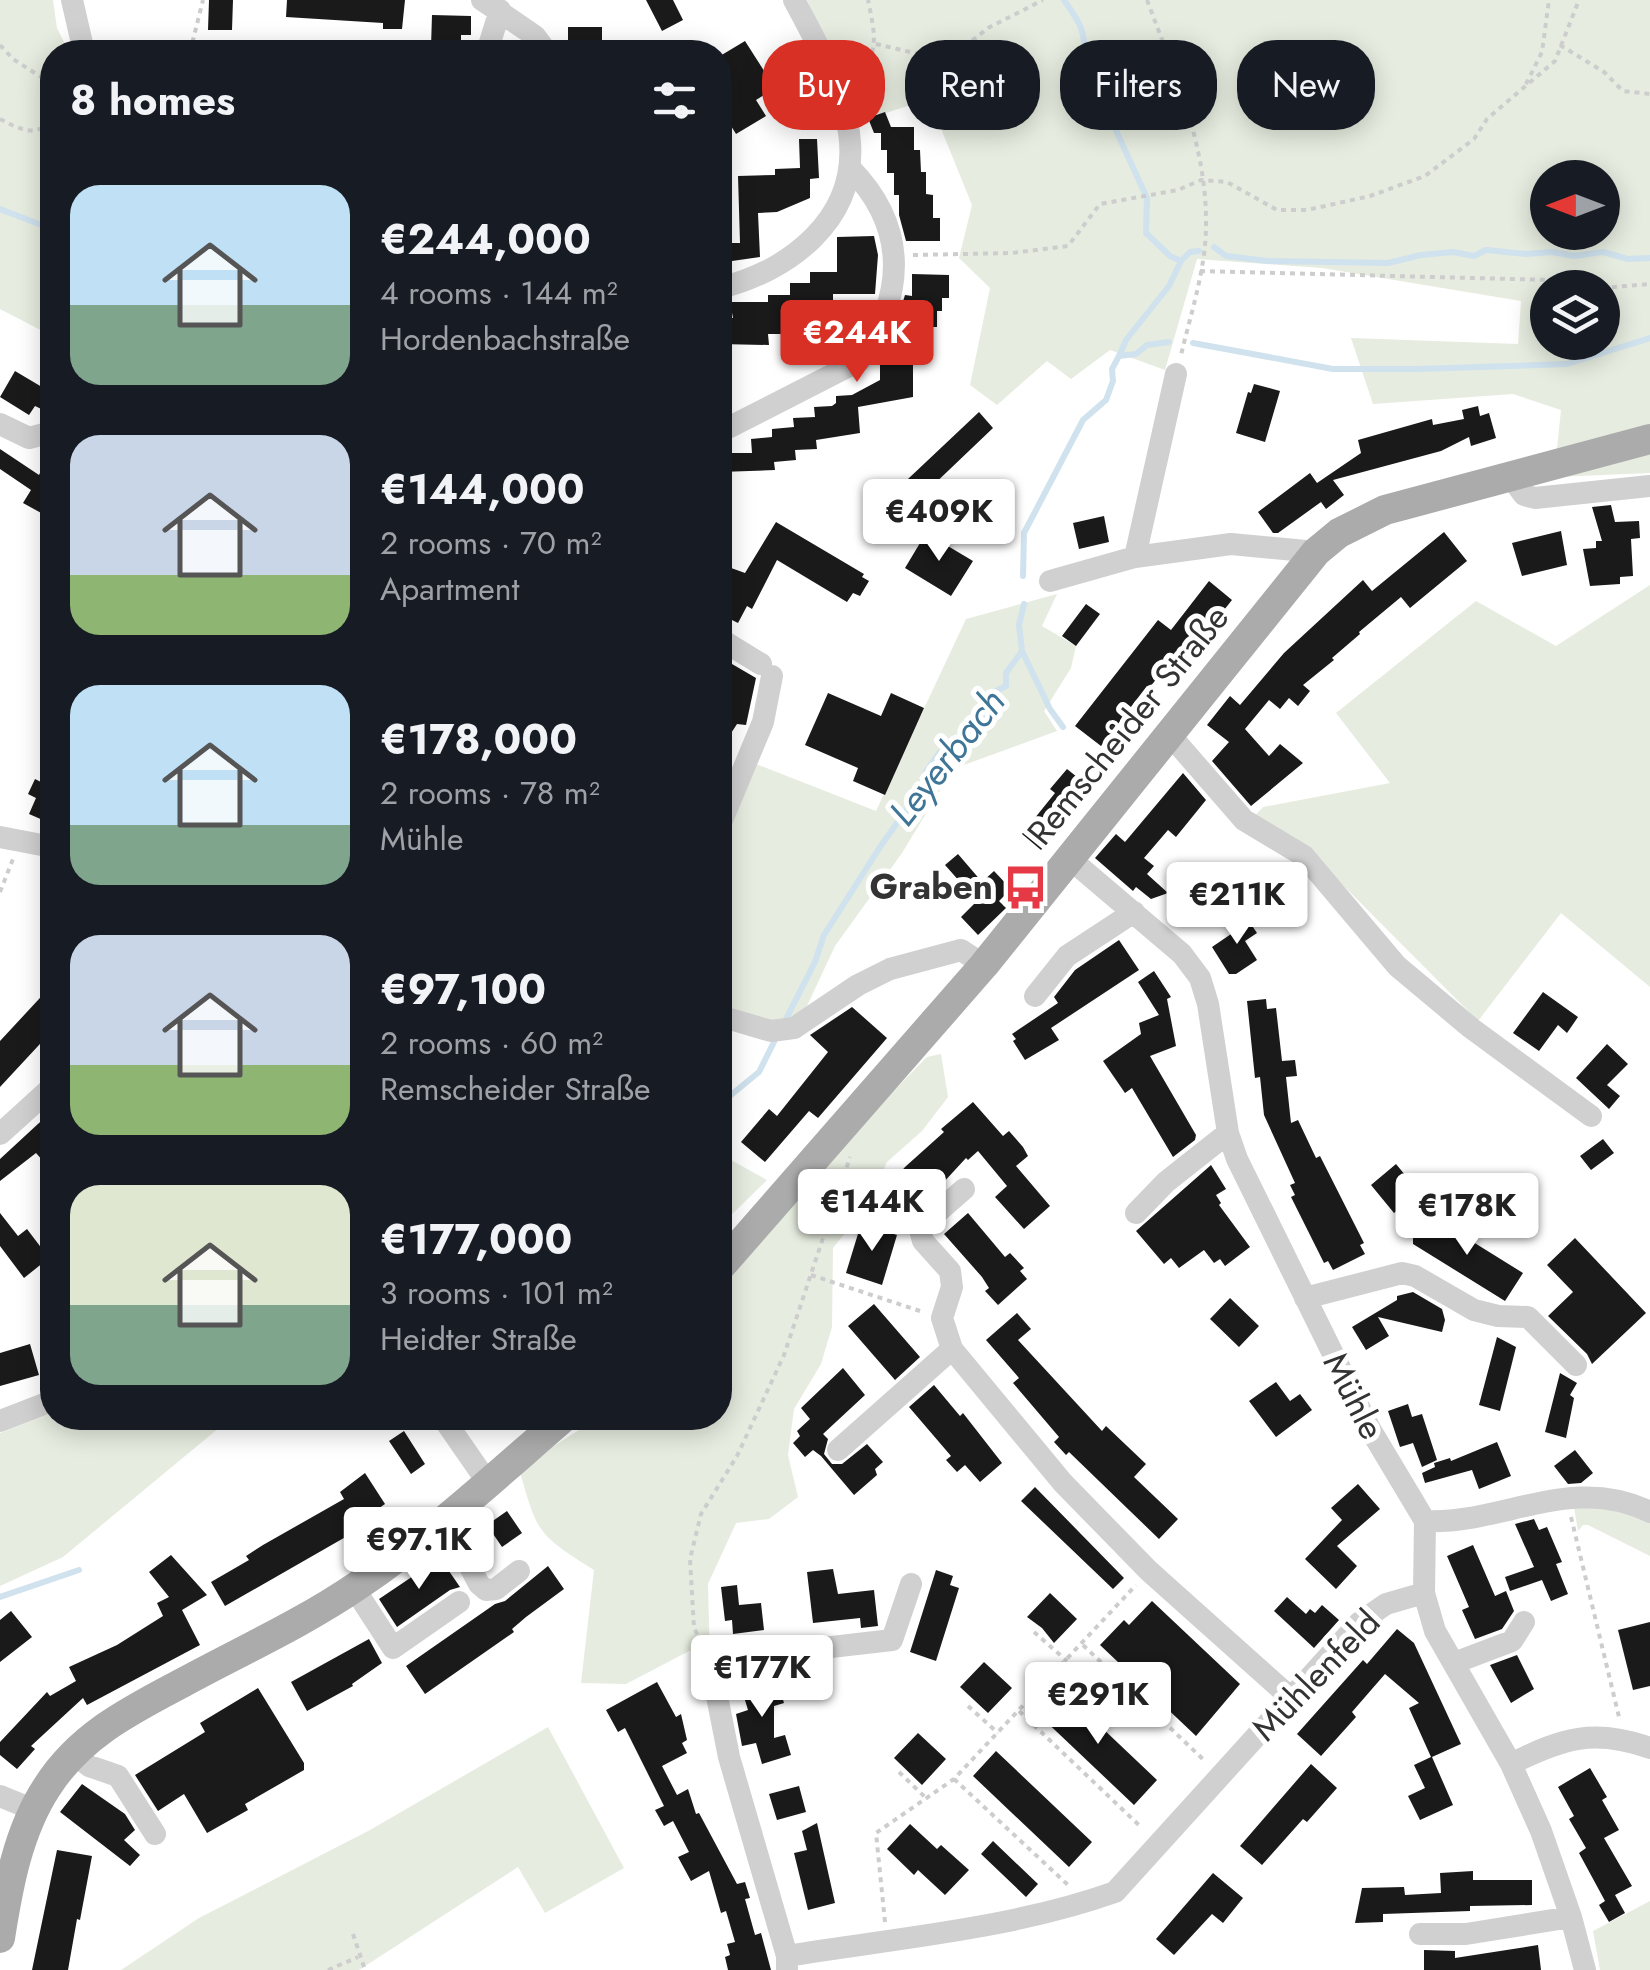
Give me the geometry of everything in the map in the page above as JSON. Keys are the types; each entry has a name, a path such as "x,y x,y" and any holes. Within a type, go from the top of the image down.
{"main road":[{"name":"Remscheider Straße","path":"732,1255 984,965 1316,552 1340,533 1385,510 1650,439"},
{"path":"0,1938 19,1848 52,1778 73,1753 122,1714 354,1588 445,1519 549,1430"}],"street":[{"path":"72,0 81,40"},
{"path":"794,0 813,40"},
{"path":"487,40 491,5 537,40"},
{"path":"732,284 775,268 808,244 838,208 850,168 849,130"},
{"path":"732,426 859,361 882,322 906,255 875,198 850,168"},
{"path":"1135,557 1176,374"},
{"path":"0,424 29,438 40,435"},
{"path":"1510,476 1524,495 1534,498 1650,486"},
{"path":"1050,581 1135,557 1231,544 1316,552"},
{"path":"732,648 766,670 763,722 732,796"},
{"path":"1170,735 1244,820 1304,856 1397,966 1471,1028 1592,1116"},
{"path":"10,839 40,845"},
{"name":"Mühle","path":"1069,858 1182,954 1200,978 1236,1159 1370,1430 1425,1521"},
{"path":"1035,996 1067,956 1134,912"},
{"path":"732,1019 782,1030 890,969 961,950 984,965"},
{"path":"0,1134 40,1098"},
{"path":"1136,1214 1166,1182 1228,1132"},
{"path":"964,1189 923,1225 921,1234 923,1242 950,1271 952,1287 942,1318 952,1349 1063,1483 1149,1570 1290,1698"},
{"path":"1304,1298 1388,1274 1415,1276 1474,1310 1528,1317 1576,1365"},
{"path":"838,1450 952,1349"},
{"path":"0,1421 40,1406"},
{"path":"451,1430 488,1484"},
{"path":"1585,1970 1541,1832 1511,1764 1436,1631 1424,1593 1425,1521 1453,1523 1553,1498 1602,1498 1637,1505 1650,1512"},
{"path":"445,1519 479,1584 486,1590 496,1588 520,1571"},
{"path":"787,1963 729,1757 710,1661 892,1640 911,1584"},
{"path":"354,1588 393,1648 459,1602"},
{"name":"Mühlenfeld","path":"787,1963 888,1939 1086,1902 1115,1892 1360,1622 1386,1604 1424,1593"},
{"path":"1454,1664 1512,1641 1524,1622"},
{"path":"1511,1764 1547,1745 1579,1736 1624,1739 1650,1748"},
{"path":"73,1753 89,1766 118,1776 156,1834"},
{"path":"0,1796 34,1810"},
{"path":"1420,1934 1466,1934 1571,1917"}],"path":[{"path":"193,40 203,0"},
{"path":"868,0 875,40"},
{"path":"885,46 923,56 968,44 988,28 1043,0"},
{"path":"1147,0 1194,123 1206,225 1200,271 1176,374"},
{"path":"1524,88 1542,52 1549,0"},
{"path":"906,255 1068,246 1100,204 1178,190 1201,180 1227,182 1277,210 1323,208 1370,196 1437,169 1474,139 1487,119 1554,61 1580,0"},
{"path":"0,45 12,59 40,76"},
{"path":"1560,45 1604,72 1623,92 1650,94"},
{"path":"0,119 27,131 40,130"},
{"path":"1200,271 1530,279"},
{"path":"1620,286 1650,284"},
{"path":"0,892 10,839"},
{"path":"710,1661 694,1628 690,1559 701,1514 737,1456 784,1356 852,1150 853,1139 844,1123"},
{"path":"811,1275 942,1318"},
{"path":"1566,1498 1624,1739"},
{"path":"888,1939 876,1833 954,1779 1149,1570"},
{"path":"1034,1632 1067,1662"},
{"path":"1083,1644 1221,1775"},
{"path":"968,1706 998,1733"},
{"path":"1019,1711 1160,1845"},
{"path":"898,1772 927,1799"},
{"path":"954,1779 1086,1902"},
{"path":"353,1934 366,1970"},
{"path":"328,1970 358,1956"}],"shaded area":[{"path":"0,0 53,0 63,40 40,40 40,330 0,309"},
{"path":"807,0 1650,0 1650,473 1554,477 1561,410 1513,394 1373,404 1351,338 1518,344 1521,301 1322,268 1197,259 1165,370 1110,350 1071,379 1047,361 997,405 970,385 990,288 959,258 972,205 942,130 1040,130 1040,40 905,40 905,107 885,113 885,40 825,40"},
{"path":"1650,585 1650,987 1561,913 1478,1021 1314,856 1252,819 1263,807 1390,783 1336,713 1476,601 1556,646"},
{"path":"1057,594 1042,626 1076,646 1071,668 1044,711 1057,731 953,769 902,853 835,946 800,1021 776,1023 732,1008 732,823 756,764 876,811 966,619"},
{"path":"941,1054 948,1097 922,1131 887,1162 868,1205 833,1248 832,1327 821,1364 794,1409 788,1455 798,1497 769,1519 736,1523 708,1584 710,1661 693,1649 626,1684 581,1683 594,1570 542,1530 519,1468 579,1430 732,1430 732,1276 853,1132 927,1057"},
{"path":"732,1161 767,1180 732,1214"},
{"path":"40,1418 40,1430 216,1430 63,1557 0,1586 0,1433"},
{"path":"1574,1507 1610,1507 1650,1521 1650,1556 1588,1525 1578,1531"},
{"path":"548,1727 624,1868 545,1913 518,1867 359,1970 121,1970 199,1918 370,1830"},
{"path":"1650,1901 1650,1970 1600,1970 1593,1931"}],"building":[{"path":"209,0 233,0 232,30 208,30"},
{"path":"287,0 405,0 402,29 383,29 383,23 286,17"},
{"path":"646,0 673,0 683,20 662,31"},
{"path":"432,15 471,16 471,35 461,35 461,40 431,40"},
{"path":"568,27 602,27 602,40 568,40"},
{"path":"745,41 762,68 762,96 756,100 762,118 736,134 732,128 732,49"},
{"path":"885,112 891,127 914,130 914,150 920,150 921,172 926,172 926,194 933,195 933,218 940,218 940,241 906,241 899,215 899,195 894,195 894,173 887,173 887,150 881,150 881,133 873,130 885,130"},
{"path":"799,139 817,139 819,178 810,179 810,198 777,212 758,213 760,257 732,261 732,243 740,243 738,176 775,175 775,169 800,168"},
{"path":"874,236 878,255 875,294 833,294 833,305 813,305 812,321 790,321 790,334 768,334 769,345 732,344 732,302 768,302 768,295 790,295 790,283 810,283 810,272 837,272 837,237"},
{"path":"912,274 949,275 949,298 942,298 937,327 931,327 931,341 924,341 924,363 913,363 913,397 858,407 860,433 816,440 817,449 795,450 796,460 774,462 775,470 732,472 732,453 752,453 751,439 772,437 772,429 794,427 793,418 815,417 814,407 832,406 836,396 852,395 880,380 880,363 887,363 887,345 897,341 897,321 905,295 912,296"},
{"path":"15,371 40,386 40,408 35,406 29,415 0,397"},
{"path":"1254,384 1280,391 1265,442 1236,433"},
{"path":"1478,406 1480,416 1489,413 1496,438 1471,446 1469,437 1441,451 1333,480 1344,495 1326,509 1321,502 1278,533 1273,533 1258,512 1310,473 1317,483 1361,453 1358,440 1432,419 1433,425 1464,419 1462,410"},
{"path":"979,412 993,428 906,511 891,495"},
{"path":"0,449 40,473 40,512 23,503 31,490 0,469"},
{"path":"1611,505 1615,522 1639,521 1640,538 1631,539 1633,576 1620,577 1620,584 1590,586 1583,549 1596,548 1596,541 1602,541 1592,507"},
{"path":"1104,516 1109,542 1079,549 1073,523"},
{"path":"776,522 864,574 862,577 869,581 860,596 853,593 847,602 777,560 752,609 747,606 738,623 732,620 732,568 745,573"},
{"path":"1561,531 1567,565 1522,576 1512,543"},
{"path":"1444,532 1467,561 1410,608 1401,597 1359,632 1334,660 1303,685 1310,691 1298,706 1289,698 1280,709 1269,700 1245,729 1269,756 1280,744 1303,763 1251,806 1212,761 1229,742 1207,725 1230,696 1240,705 1284,653 1363,580 1372,591"},
{"path":"926,533 973,561 951,596 905,568"},
{"path":"1209,581 1232,600 1198,651 1186,642 1101,746 1075,726 1158,620 1171,630"},
{"path":"1086,604 1100,614 1076,646 1062,636"},
{"path":"732,664 756,678 746,725 737,724 732,732"},
{"path":"828,693 881,716 891,693 924,708 885,795 853,781 858,768 805,745"},
{"path":"1067,769 1087,785 1055,825 1059,828 1041,850 1022,834 1055,793 1050,789"},
{"path":"1183,773 1206,800 1176,837 1168,830 1144,858 1154,866 1147,874 1168,893 1151,899 1136,887 1133,891 1095,858 1116,834 1125,842"},
{"path":"35,779 40,782 40,819 29,814 36,798 28,794"},
{"path":"958,854 982,882 994,871 1011,889 999,901 1006,908 978,935 961,917 977,901 945,865"},
{"path":"1244,914 1257,933 1245,941 1257,960 1236,974 1229,974 1212,947 1234,932 1228,924"},
{"path":"1119,940 1139,970 1051,1028 1059,1040 1025,1060 1012,1034 1058,1003 1054,997 1075,970"},
{"path":"1154,971 1171,997 1167,999 1176,1046 1150,1056 1196,1135 1173,1157 1132,1088 1125,1093 1103,1061 1141,1034 1139,1023 1159,1015 1138,982"},
{"path":"1543,992 1578,1017 1567,1033 1558,1025 1539,1051 1513,1033"},
{"path":"40,998 40,1044 0,1087 0,1041"},
{"path":"1266,999 1267,1009 1276,1008 1282,1061 1295,1060 1297,1076 1286,1077 1291,1123 1298,1120 1316,1158 1320,1156 1364,1243 1360,1245 1365,1254 1333,1270 1328,1261 1324,1263 1291,1197 1295,1195 1290,1185 1295,1183 1264,1115 1260,1077 1255,1078 1247,1001"},
{"path":"852,1007 887,1038 818,1118 809,1111 765,1162 741,1142 769,1109 777,1116 828,1052 810,1035"},
{"path":"1607,1044 1628,1064 1607,1085 1620,1096 1609,1109 1576,1078"},
{"path":"973,1102 1003,1136 1009,1131 1023,1147 1028,1156 1016,1166 1050,1206 1024,1229 995,1197 1007,1186 978,1151 906,1217 884,1191 944,1132 941,1129"},
{"path":"40,1122 40,1158 36,1153 0,1181 0,1159"},
{"path":"1603,1139 1614,1153 1591,1170 1580,1156"},
{"path":"1396,1164 1420,1193 1394,1213 1371,1185"},
{"path":"1211,1165 1226,1189 1216,1195 1219,1205 1250,1247 1225,1266 1220,1259 1214,1263 1204,1250 1179,1268 1171,1258 1164,1264 1136,1231"},
{"path":"0,1213 18,1236 27,1229 40,1246 40,1265 24,1278 0,1246"},
{"path":"968,1213 1005,1257 1010,1253 1024,1268 1020,1271 1027,1279 998,1305 985,1291 989,1288 982,1277 944,1234"},
{"path":"1428,1214 1523,1273 1505,1301 1413,1244 1413,1237"},
{"path":"861,1224 897,1235 882,1285 846,1273"},
{"path":"1575,1238 1646,1313 1592,1364 1587,1354 1548,1316 1573,1292 1547,1265"},
{"path":"1413,1292 1442,1309 1442,1332 1378,1317 1389,1336 1366,1350 1352,1327 1397,1300 1397,1296"},
{"path":"1230,1298 1259,1326 1239,1347 1210,1319"},
{"path":"874,1304 920,1357 895,1380 848,1326"},
{"path":"1017,1313 1031,1329 1018,1340 1102,1431 1106,1426 1146,1464 1134,1477 1178,1519 1159,1539 1069,1452 1066,1455 1054,1442 1059,1437 1013,1383 1019,1378 986,1340"},
{"path":"1497,1337 1516,1347 1500,1411 1479,1405"},
{"path":"30,1344 39,1375 0,1386 0,1353"},
{"path":"843,1368 865,1395 823,1434 828,1439 824,1454 832,1464 842,1464 867,1444 883,1462 875,1469 877,1475 854,1495 821,1456 813,1450 805,1457 793,1443 800,1436 797,1431 810,1419 801,1408"},
{"path":"1560,1373 1577,1383 1570,1395 1574,1398 1566,1438 1545,1432"},
{"path":"1276,1382 1290,1401 1300,1394 1312,1410 1276,1437 1249,1401"},
{"path":"934,1385 960,1416 963,1413 1002,1463 980,1482 965,1465 957,1472 946,1460 951,1456 909,1407"},
{"path":"1408,1404 1412,1417 1422,1414 1437,1460 1422,1467 1413,1443 1400,1447 1388,1411"},
{"path":"404,1431 425,1464 411,1474 389,1441"},
{"path":"1497,1442 1511,1476 1479,1489 1472,1470 1425,1483 1422,1473 1435,1467 1434,1463 1450,1458 1451,1461"},
{"path":"1575,1450 1593,1473 1581,1483 1568,1484 1554,1466"},
{"path":"365,1473 385,1504 359,1522 363,1527 225,1606 211,1582 249,1560 246,1556 263,1545 344,1499 340,1492"},
{"path":"1358,1484 1380,1509 1337,1546 1357,1566 1336,1589 1305,1559 1342,1520 1331,1508"},
{"path":"1035,1487 1124,1578 1113,1589 1021,1501"},
{"path":"507,1511 522,1533 502,1547 487,1525"},
{"path":"1534,1519 1539,1530 1547,1527 1562,1562 1556,1564 1568,1594 1551,1601 1542,1580 1510,1591 1505,1577 1534,1567 1515,1524"},
{"path":"1473,1545 1495,1596 1506,1591 1514,1611 1502,1629 1475,1639 1462,1610 1469,1607 1447,1556"},
{"path":"171,1555 207,1595 182,1610 200,1645 87,1705 83,1698 31,1746 35,1749 17,1769 0,1755 0,1742 47,1692 50,1696 76,1681 69,1667 117,1645 163,1616 157,1603 169,1597 149,1572"},
{"path":"440,1558 460,1587 397,1627 379,1599"},
{"path":"548,1566 564,1589 512,1629 514,1632 425,1694 406,1666 505,1601"},
{"path":"833,1569 838,1594 874,1590 878,1626 861,1628 860,1618 813,1623 807,1572"},
{"path":"936,1570 953,1576 950,1585 959,1588 936,1661 910,1652"},
{"path":"737,1585 739,1605 761,1603 764,1630 733,1634 732,1620 725,1621 721,1587"},
{"path":"1050,1593 1077,1619 1054,1643 1027,1617"},
{"path":"1287,1597 1306,1614 1310,1609 1315,1613 1322,1605 1339,1620 1314,1648 1274,1611"},
{"path":"1152,1601 1240,1684 1196,1736 1100,1645 1124,1620 1129,1625"},
{"path":"11,1611 32,1637 0,1662 0,1620"},
{"path":"1650,1622 1650,1686 1633,1690 1618,1630"},
{"path":"1397,1629 1414,1643 1461,1744 1432,1757 1453,1805 1420,1820 1408,1796 1425,1788 1414,1765 1431,1757 1409,1708 1419,1703 1385,1674 1352,1712 1356,1717 1321,1756 1297,1734 1363,1660 1367,1664"},
{"path":"369,1639 382,1663 353,1686 307,1711 291,1682"},
{"path":"1517,1655 1534,1689 1511,1703 1490,1665"},
{"path":"984,1662 1012,1688 988,1713 960,1687"},
{"path":"776,1677 784,1703 774,1706 774,1738 785,1735 791,1755 762,1764 756,1743 742,1746 736,1714 748,1710 741,1687"},
{"path":"657,1682 676,1717 681,1714 687,1740 682,1743 687,1753 662,1766 677,1795 688,1789 696,1814 699,1813 737,1884 745,1882 750,1898 745,1899 755,1935 761,1933 771,1970 728,1970 727,1944 735,1942 726,1911 721,1913 709,1871 691,1881 678,1857 689,1852 673,1821 664,1826 655,1810 664,1806 625,1728 618,1732 606,1710"},
{"path":"258,1688 304,1763 304,1770 245,1804 248,1810 207,1833 184,1794 158,1811 135,1775 205,1732 200,1723"},
{"path":"1061,1689 1157,1780 1134,1805 1038,1714"},
{"path":"918,1733 946,1759 922,1785 894,1758"},
{"path":"996,1751 1092,1842 1069,1867 973,1776"},
{"path":"1311,1764 1337,1788 1262,1865 1240,1846"},
{"path":"1590,1768 1607,1797 1602,1800 1619,1830 1604,1838 1632,1886 1615,1895 1625,1913 1609,1922 1599,1905 1605,1901 1579,1853 1586,1848 1569,1819 1574,1816 1558,1787"},
{"path":"82,1784 125,1814 135,1830 124,1840 140,1855 130,1866 60,1812"},
{"path":"799,1786 806,1812 777,1820 769,1794"},
{"path":"817,1823 835,1903 808,1910 794,1853 807,1850 802,1831"},
{"path":"910,1824 937,1849 941,1845 969,1870 945,1895 918,1870 914,1875 887,1849"},
{"path":"993,1841 1038,1884 1026,1897 981,1854"},
{"path":"57,1850 92,1856 80,1920 77,1919 68,1970 32,1970"},
{"path":"1473,1871 1473,1880 1532,1880 1532,1905 1383,1914 1383,1922 1355,1923 1362,1888 1404,1887 1405,1895 1441,1893 1440,1873"},
{"path":"1213,1873 1243,1898 1223,1923 1212,1914 1174,1955 1156,1939"},
{"path":"1538,1945 1541,1970 1424,1970 1424,1950 1455,1951 1455,1958"}],"waterway":[{"path":"1064,0 1081,28 1090,78 1108,102 1113,124 1147,198 1146,233 1181,261"},
{"path":"0,209 40,224"},
{"name":"Leyerbach","path":"1214,247 1226,256 1268,261 1388,263 1453,252 1474,256 1486,250 1574,256 1603,252 1628,259 1650,258"},
{"path":"1119,356 1126,340 1169,286 1181,261 1190,252 1199,251"},
{"name":"Leyerbach","path":"1193,343 1333,369 1419,369 1567,364 1650,338"},
{"name":"Leyerbach","path":"1023,576 1024,533 1083,420 1106,400 1113,381 1112,369 1119,356 1136,354 1147,345 1169,342"},
{"name":"Leyerbach","path":"784,1023 824,935 919,792 925,773 940,752 957,738 978,730 994,692 1006,686 1006,673 1022,651 1019,625 1024,604"},
{"path":"1022,651 1063,727"},
{"name":"Leyerbach","path":"732,1094 759,1072 776,1038"},
{"name":"Leyerbach","path":"0,1597 79,1570"}],"place":[{"name":"Graben","path":"1026,887"}]}
